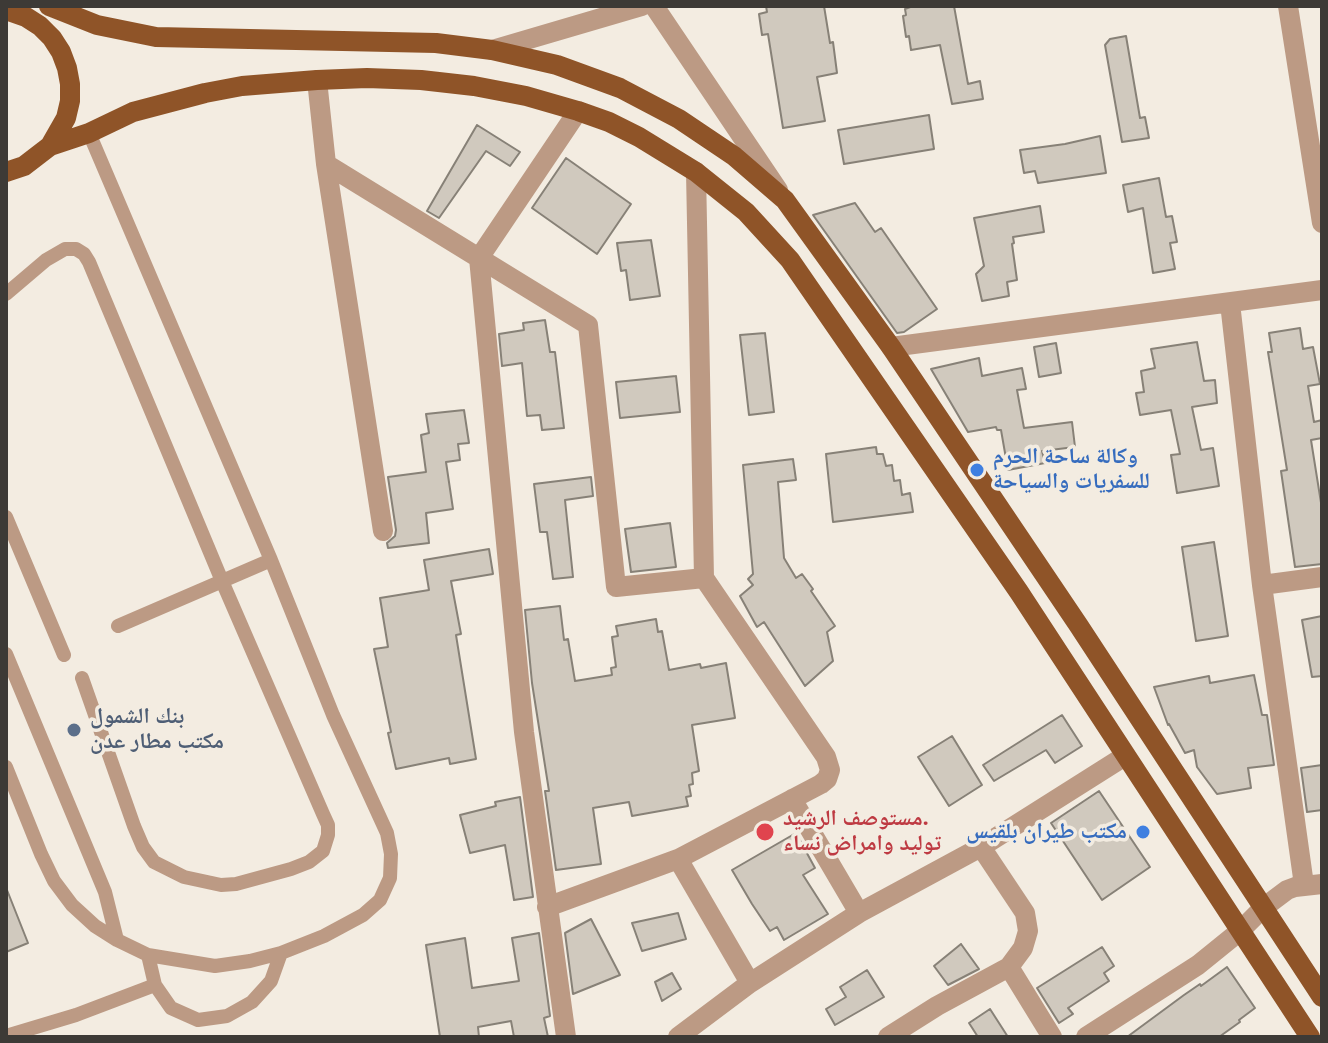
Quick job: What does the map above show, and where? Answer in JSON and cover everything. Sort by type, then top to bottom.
[{"type":"main road","points":[[49,6],[97,25],[156,37],[436,43],[492,50],[557,65],[620,88],[679,119],[734,156],[785,200],[891,347],[1079,626],[1322,997]]},
{"type":"main road","points":[[6,10],[26,17],[52,38],[61,52],[70,84],[66,118],[50,146],[24,166],[6,172]]},
{"type":"main road","points":[[50,146],[89,133],[133,112],[242,86],[367,78],[421,80],[526,96],[578,111],[639,137],[696,172],[746,212],[790,260],[1011,579],[1310,1037]]},
{"type":"street","points":[[492,50],[642,6]]},
{"type":"street","points":[[654,6],[785,200]]},
{"type":"street","points":[[1288,6],[1319,186],[1322,223]]},
{"type":"street","points":[[317,80],[326,164],[383,531]]},
{"type":"street","points":[[566,1037],[522,717],[479,258],[578,111]]},
{"type":"street","points":[[326,164],[588,325],[616,587],[704,578]]},
{"type":"street","points":[[547,907],[678,859],[827,779],[830,770],[826,757],[704,578],[696,172]]},
{"type":"street","points":[[891,347],[1322,290]]},
{"type":"street","points":[[1096,1034],[1198,965],[1287,890],[1313,884],[1262,585],[1230,303]]},
{"type":"street","points":[[1262,585],[1322,577]]},
{"type":"street","points":[[678,1037],[750,983],[859,913],[981,847],[1125,756]]},
{"type":"street","points":[[792,799],[859,913]]},
{"type":"street","points":[[888,1037],[1009,967],[1023,948],[1028,931],[1025,913],[981,847]]},
{"type":"street","points":[[678,859],[750,983]]},
{"type":"street","points":[[1009,967],[1052,1037]]},
{"type":"lane","points":[[6,767],[41,854],[54,881],[72,905],[95,926],[148,955],[215,966],[281,953],[345,926],[363,915],[380,900],[390,878],[391,854],[387,833],[333,715],[271,560],[89,133]]},
{"type":"lane","points":[[6,294],[53,254],[65,249],[76,249],[89,262],[328,825],[327,843],[317,857],[291,869],[221,885],[184,877],[154,862],[134,826],[82,678]]},
{"type":"lane","points":[[6,517],[64,655]]},
{"type":"lane","points":[[118,626],[271,560]]},
{"type":"lane","points":[[6,654],[10,672],[105,892],[117,940]]},
{"type":"lane","points":[[148,955],[155,985],[171,1008],[198,1020],[227,1016],[252,1002],[271,981],[281,953]]},
{"type":"lane","points":[[6,1036],[76,1015],[155,985]]},
{"type":"building","points":[[766,6],[824,6],[837,73],[817,77],[825,121],[783,128],[768,34],[762,35],[759,14],[767,12]]},
{"type":"building","points":[[913,6],[954,6],[968,84],[980,81],[983,99],[952,104],[940,45],[911,50],[903,16],[906,15],[905,9]]},
{"type":"building","points":[[1126,36],[1140,118],[1145,117],[1149,138],[1122,142],[1105,45],[1110,39]]},
{"type":"building","points":[[929,115],[934,149],[844,164],[838,130]]},
{"type":"building","points":[[477,125],[520,152],[510,166],[486,151],[439,218],[427,211]]},
{"type":"building","points":[[1100,136],[1106,173],[1038,183],[1035,171],[1024,173],[1020,150]]},
{"type":"building","points":[[566,158],[631,204],[597,254],[532,208]]},
{"type":"building","points":[[1159,178],[1166,217],[1172,216],[1177,242],[1170,243],[1175,269],[1153,273],[1143,208],[1128,212],[1123,185]]},
{"type":"building","points":[[855,203],[875,232],[881,228],[937,309],[904,332],[897,333],[813,215]]},
{"type":"building","points":[[1040,206],[1044,232],[1013,237],[1017,280],[1007,282],[1009,296],[982,301],[976,274],[984,266],[974,218]]},
{"type":"building","points":[[651,240],[660,296],[630,300],[626,270],[621,271],[617,243]]},
{"type":"building","points":[[545,320],[550,352],[555,352],[564,428],[542,430],[540,415],[527,416],[522,363],[502,366],[499,334],[524,330],[523,323]]},
{"type":"building","points":[[1300,328],[1303,349],[1313,347],[1320,384],[1308,386],[1314,422],[1322,420],[1322,438],[1311,440],[1322,509],[1322,564],[1295,567],[1281,471],[1287,470],[1268,352],[1272,352],[1269,333]]},
{"type":"building","points":[[765,333],[774,412],[749,415],[740,335]]},
{"type":"building","points":[[1197,342],[1204,381],[1215,380],[1217,403],[1192,407],[1201,450],[1213,448],[1219,486],[1177,493],[1171,455],[1180,454],[1171,410],[1140,415],[1136,393],[1144,392],[1141,371],[1155,368],[1151,349]]},
{"type":"building","points":[[1056,343],[1061,373],[1039,377],[1034,347]]},
{"type":"building","points":[[979,358],[982,376],[1022,368],[1026,389],[1017,390],[1024,428],[1072,422],[1075,447],[1042,451],[1045,463],[1008,470],[1001,430],[996,427],[968,432],[931,369]]},
{"type":"building","points":[[676,376],[680,412],[620,418],[616,382]]},
{"type":"building","points":[[464,410],[469,443],[458,444],[460,460],[446,462],[453,509],[426,513],[429,543],[388,548],[387,543],[395,536],[396,530],[388,477],[426,472],[421,435],[429,433],[426,414]]},
{"type":"building","points":[[876,447],[877,454],[883,454],[886,466],[892,465],[894,481],[900,480],[902,495],[910,493],[913,512],[833,522],[826,454]]},
{"type":"building","points":[[793,459],[796,480],[778,482],[784,558],[796,578],[802,574],[835,626],[827,632],[833,661],[805,686],[764,622],[757,627],[740,596],[753,585],[748,579],[753,574],[743,465]]},
{"type":"building","points":[[591,477],[593,496],[565,500],[573,577],[553,579],[547,532],[540,532],[534,484]]},
{"type":"building","points":[[670,523],[676,567],[631,572],[625,529]]},
{"type":"building","points":[[1214,542],[1228,636],[1196,641],[1182,547]]},
{"type":"building","points":[[489,549],[493,574],[451,581],[461,634],[456,635],[476,759],[450,764],[449,758],[396,769],[374,649],[388,647],[380,598],[429,590],[424,560]]},
{"type":"building","points":[[560,606],[564,640],[568,639],[575,681],[612,675],[611,668],[616,667],[612,637],[618,636],[616,626],[656,619],[658,632],[662,631],[669,670],[726,663],[735,718],[692,725],[699,771],[692,773],[693,784],[689,785],[691,796],[686,797],[688,806],[632,816],[629,802],[593,808],[601,864],[556,870],[545,791],[549,791],[532,683],[525,610]]},
{"type":"building","points":[[1322,616],[1322,676],[1312,677],[1302,620]]},
{"type":"building","points":[[1254,675],[1262,715],[1267,715],[1274,765],[1248,768],[1251,788],[1217,794],[1197,767],[1194,750],[1185,753],[1168,725],[1154,687],[1209,676],[1210,683]]},
{"type":"building","points":[[1062,715],[1082,746],[1055,763],[1046,750],[994,781],[983,765]]},
{"type":"building","points":[[952,736],[982,785],[949,806],[918,757]]},
{"type":"building","points":[[1322,765],[1322,810],[1307,812],[1301,768]]},
{"type":"building","points":[[1099,791],[1150,867],[1102,900],[1051,823]]},
{"type":"building","points":[[520,797],[533,897],[514,900],[505,845],[470,853],[460,815]]},
{"type":"building","points":[[796,833],[815,868],[803,875],[828,914],[784,940],[777,927],[770,931],[732,870]]},
{"type":"building","points":[[6,891],[28,943],[6,952]]},
{"type":"building","points":[[678,913],[686,939],[642,951],[632,923]]},
{"type":"building","points":[[591,919],[620,975],[573,994],[565,933]]},
{"type":"building","points":[[539,933],[550,1016],[544,1018],[548,1037],[514,1037],[511,1021],[478,1027],[479,1037],[440,1037],[426,945],[465,938],[472,988],[519,981],[512,938]]},
{"type":"building","points":[[961,944],[979,969],[948,985],[934,966]]},
{"type":"building","points":[[1102,947],[1114,966],[1104,973],[1109,981],[1068,1008],[1073,1014],[1059,1023],[1037,988]]},
{"type":"building","points":[[1227,967],[1255,1008],[1219,1037],[1127,1037],[1184,995]]},
{"type":"building","points":[[867,970],[884,997],[835,1025],[826,1009],[846,997],[840,987]]},
{"type":"building","points":[[672,973],[681,989],[662,1001],[655,982]]},
{"type":"building","points":[[990,1009],[1008,1037],[978,1037],[969,1023]]},
{"type":"place","name":"وكالة ساحة الحرم للسفريات والسياحة","points":[[977,470]]},
{"type":"place","name":"بنك الشمول مكتب مطار عدن","points":[[74,730]]},
{"type":"place","name":"مستوصف الرشيد. توليد وامراض نساء","points":[[765,832]]},
{"type":"place","name":"مكتب طيران بلقيس","points":[[1143,832]]}]
